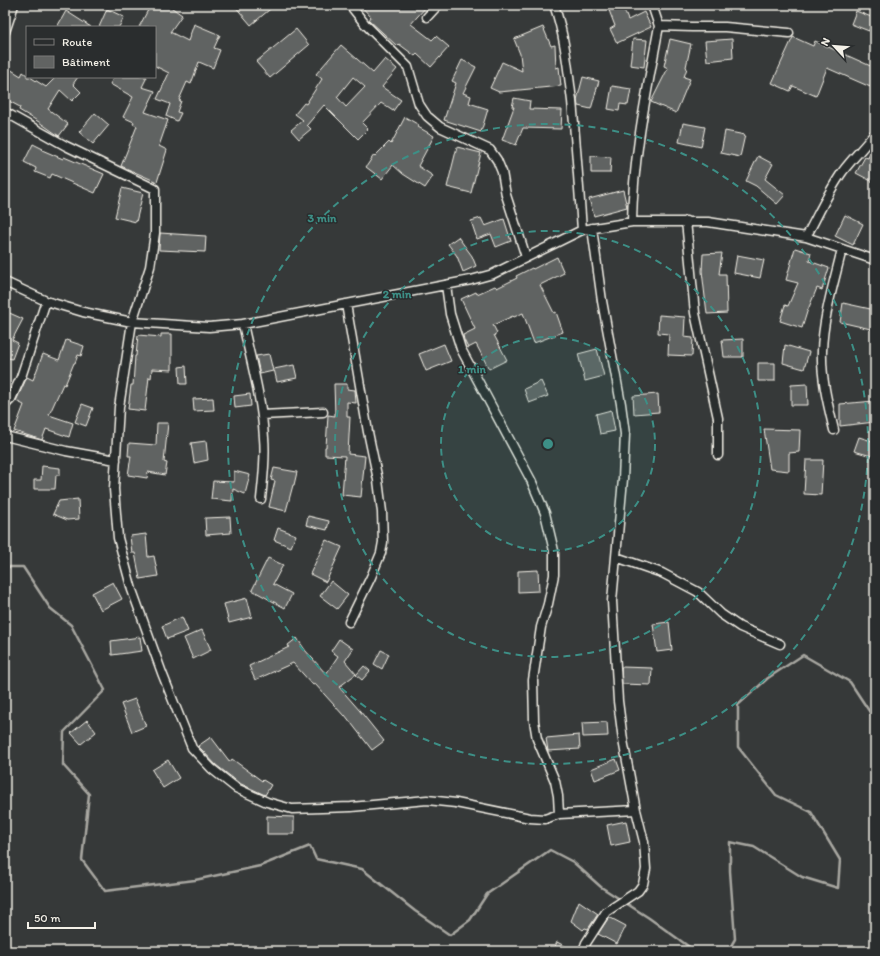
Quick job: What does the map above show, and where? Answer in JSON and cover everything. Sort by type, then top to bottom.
[{"type":"street","points":[[5,32],[14,5]]},
{"type":"street","points":[[350,5],[365,24],[408,66],[419,104],[427,116],[440,127],[490,150],[498,160],[502,172],[506,196],[526,257]]},
{"type":"street","points":[[428,17],[438,5]]},
{"type":"street","points":[[554,5],[560,24],[571,91],[577,149],[582,230]]},
{"type":"street","points":[[632,222],[632,189],[637,146],[659,26],[652,5]]},
{"type":"street","points":[[659,26],[725,27],[789,33]]},
{"type":"street","points":[[5,112],[66,146],[156,189],[155,233],[150,267],[132,322],[120,407],[114,488],[118,538],[132,590],[162,673],[192,748],[212,769],[236,788],[267,802],[292,809],[351,807],[427,800],[456,803],[530,818],[545,818],[558,814],[636,810]]},
{"type":"street","points":[[806,237],[842,172],[875,133]]},
{"type":"street","points":[[686,221],[695,313],[718,418],[718,455]]},
{"type":"street","points":[[5,282],[46,301],[83,312],[132,322],[209,327],[243,324],[446,285],[493,274],[582,230],[632,222],[708,222],[806,237],[875,260]]},
{"type":"street","points":[[583,951],[586,943],[606,912],[638,891],[643,884],[646,869],[644,842],[622,740],[612,601],[623,479],[625,434],[602,301],[592,228]]},
{"type":"street","points":[[834,430],[825,387],[822,352],[826,313],[842,249]]},
{"type":"street","points":[[446,285],[450,314],[461,349],[531,480],[545,513],[554,551],[554,575],[548,604],[541,627],[533,680],[534,722],[537,739],[555,781],[558,796],[558,814]]},
{"type":"street","points":[[5,405],[11,399],[21,377],[46,301]]},
{"type":"street","points":[[346,304],[368,432],[378,480],[382,512],[383,542],[381,553],[371,577],[349,622]]},
{"type":"street","points":[[243,324],[262,415],[265,458],[261,499]]},
{"type":"street","points":[[262,415],[323,412]]},
{"type":"street","points":[[5,436],[66,451],[116,460]]},
{"type":"street","points":[[616,557],[662,573],[698,592],[721,614],[740,626],[780,644]]},
{"type":"building","points":[[142,5],[168,5],[182,15],[170,32],[188,41],[194,24],[220,35],[214,48],[220,50],[213,68],[199,62],[191,84],[187,82],[179,100],[181,101],[177,112],[181,113],[177,121],[166,116],[170,104],[157,99],[169,73],[156,66],[156,26],[140,26],[148,10]]},
{"type":"building","points":[[234,5],[275,5],[251,25]]},
{"type":"building","points":[[360,5],[428,5],[411,24],[432,40],[436,36],[449,47],[431,67],[417,54],[415,56],[399,44],[397,46],[369,20],[371,17]]},
{"type":"building","points":[[607,5],[622,5],[628,20],[644,12],[651,27],[617,43],[610,29],[615,26]]},
{"type":"building","points":[[107,9],[124,17],[120,26],[99,26]]},
{"type":"building","points":[[66,11],[89,26],[58,26]]},
{"type":"building","points":[[856,11],[874,18],[869,31],[851,24]]},
{"type":"building","points":[[543,27],[551,46],[555,45],[556,68],[559,67],[561,86],[499,92],[490,88],[502,62],[522,71],[520,54],[514,39]]},
{"type":"building","points":[[296,29],[309,45],[270,78],[256,62]]},
{"type":"building","points":[[793,37],[813,46],[815,41],[875,68],[875,89],[827,68],[816,96],[793,86],[790,91],[772,83]]},
{"type":"building","points":[[633,39],[647,40],[644,67],[630,65]]},
{"type":"building","points":[[670,39],[691,44],[684,77],[690,79],[676,113],[651,102],[668,68],[664,66]]},
{"type":"building","points":[[732,39],[733,58],[707,61],[705,41]]},
{"type":"building","points":[[341,45],[373,73],[385,59],[397,69],[382,87],[401,100],[393,111],[381,103],[362,123],[368,129],[358,139],[324,105],[307,125],[311,129],[299,139],[291,130],[303,120],[295,114],[304,103],[306,104],[322,79],[316,74]],"holes":[[[353,77],[365,87],[346,107],[337,97]]]},
{"type":"building","points":[[462,60],[476,67],[463,93],[471,96],[469,103],[488,109],[481,132],[444,120],[456,83],[452,81]]},
{"type":"building","points":[[5,66],[21,76],[23,72],[26,74],[26,78],[32,78],[46,87],[55,78],[77,78],[73,84],[81,92],[72,101],[60,90],[48,109],[68,124],[59,136],[19,110],[20,107],[5,99]]},
{"type":"building","points":[[583,77],[599,81],[591,109],[578,106],[577,100]]},
{"type":"building","points":[[113,78],[146,78],[142,87],[155,91],[145,112],[168,120],[159,146],[167,150],[157,182],[121,166],[137,126],[133,124],[134,122],[123,117],[133,97],[110,84]]},
{"type":"building","points":[[612,86],[631,89],[628,105],[620,104],[619,111],[608,109]]},
{"type":"building","points":[[514,98],[530,101],[529,109],[562,110],[561,129],[523,128],[516,145],[502,140],[514,107],[512,107]]},
{"type":"building","points":[[95,113],[109,125],[93,144],[79,132]]},
{"type":"building","points":[[405,117],[419,125],[418,127],[434,136],[418,166],[433,176],[425,188],[403,174],[393,165],[382,179],[366,167],[374,155],[375,156],[389,142],[391,144]]},
{"type":"building","points":[[683,123],[705,127],[701,147],[679,142]]},
{"type":"building","points":[[725,131],[745,135],[740,157],[721,153]]},
{"type":"building","points":[[875,143],[875,183],[856,173],[865,157],[868,158]]},
{"type":"building","points":[[33,144],[43,149],[42,150],[63,159],[64,157],[104,174],[95,193],[52,174],[50,178],[35,172],[36,168],[24,162]]},
{"type":"building","points":[[457,147],[481,153],[471,193],[447,187]]},
{"type":"building","points":[[591,156],[611,157],[610,173],[591,173]]},
{"type":"building","points":[[758,156],[773,164],[765,179],[785,195],[777,204],[756,186],[746,181]]},
{"type":"building","points":[[122,188],[143,193],[136,222],[115,217]]},
{"type":"building","points":[[623,190],[627,207],[594,216],[589,199]]},
{"type":"building","points":[[845,215],[863,224],[853,245],[835,236]]},
{"type":"building","points":[[481,218],[485,226],[504,219],[511,241],[496,247],[491,234],[477,239],[471,221]]},
{"type":"building","points":[[160,233],[206,236],[205,252],[159,250]]},
{"type":"building","points":[[458,237],[472,256],[476,266],[463,272],[457,256],[448,244]]},
{"type":"building","points":[[795,248],[811,253],[809,261],[829,268],[822,290],[817,288],[802,328],[780,321],[785,305],[788,306],[798,283],[786,280]]},
{"type":"building","points":[[722,253],[719,274],[726,274],[727,313],[707,314],[702,271],[703,254]]},
{"type":"building","points":[[737,255],[764,260],[760,278],[734,273]]},
{"type":"building","points":[[557,257],[564,273],[540,285],[554,313],[556,312],[563,332],[534,343],[523,313],[493,325],[497,333],[494,335],[507,360],[489,369],[476,344],[468,348],[464,340],[463,335],[475,329],[461,299],[495,286],[497,288],[517,278],[516,276]]},
{"type":"building","points":[[843,303],[875,310],[875,330],[840,322]]},
{"type":"building","points":[[5,311],[23,319],[12,340],[18,343],[12,359],[5,357]]},
{"type":"building","points":[[659,315],[685,317],[684,337],[693,338],[692,356],[668,355],[669,334],[658,333]]},
{"type":"building","points":[[161,334],[172,334],[172,370],[152,369],[151,378],[149,377],[145,411],[128,409],[131,385],[133,385],[138,335],[161,337]]},
{"type":"building","points":[[743,339],[743,357],[724,357],[722,340]]},
{"type":"building","points":[[66,340],[84,346],[81,356],[78,355],[65,385],[63,384],[49,415],[73,423],[69,437],[46,429],[42,440],[14,431],[24,405],[16,401],[27,377],[33,380],[43,354],[59,360]]},
{"type":"building","points":[[444,344],[451,361],[426,371],[419,354]]},
{"type":"building","points":[[785,345],[809,352],[804,369],[783,363]]},
{"type":"building","points":[[597,349],[604,376],[585,381],[578,354]]},
{"type":"building","points":[[269,354],[273,371],[260,374],[256,356]]},
{"type":"building","points":[[758,363],[775,363],[775,381],[758,381]]},
{"type":"building","points":[[294,365],[297,378],[277,382],[274,369]]},
{"type":"building","points":[[186,366],[187,384],[180,384],[179,367]]},
{"type":"building","points":[[541,381],[548,396],[529,403],[524,389]]},
{"type":"building","points":[[334,384],[347,384],[347,389],[355,390],[356,403],[347,402],[347,417],[350,417],[348,454],[365,456],[361,497],[342,495],[345,456],[325,455],[328,415],[335,416]]},
{"type":"building","points":[[807,384],[808,405],[791,405],[791,385]]},
{"type":"building","points":[[250,394],[251,406],[235,408],[234,396]]},
{"type":"building","points":[[658,394],[659,412],[634,414],[633,396]]},
{"type":"building","points":[[213,398],[214,410],[194,411],[193,399]]},
{"type":"building","points":[[875,401],[875,422],[840,426],[840,404]]},
{"type":"building","points":[[82,404],[93,408],[86,426],[75,422]]},
{"type":"building","points":[[611,410],[615,431],[600,434],[596,414]]},
{"type":"building","points":[[157,423],[168,423],[164,462],[167,463],[165,475],[148,472],[147,478],[128,475],[131,456],[128,456],[129,443],[156,445]]},
{"type":"building","points":[[764,429],[800,430],[799,452],[789,453],[789,471],[770,469]]},
{"type":"building","points":[[859,437],[875,442],[875,457],[854,451]]},
{"type":"building","points":[[206,441],[208,460],[194,463],[191,443]]},
{"type":"building","points":[[806,460],[823,460],[821,495],[804,494]]},
{"type":"building","points":[[42,466],[60,468],[60,475],[56,475],[55,489],[34,489],[34,480],[41,480]]},
{"type":"building","points":[[274,468],[297,472],[286,511],[269,507],[275,481],[271,480]]},
{"type":"building","points":[[234,471],[250,475],[245,494],[233,489],[232,501],[211,499],[213,481],[234,482]]},
{"type":"building","points":[[78,499],[79,519],[67,520],[53,514],[59,501]]},
{"type":"building","points":[[308,516],[329,521],[327,530],[306,525]]},
{"type":"building","points":[[230,517],[231,533],[206,535],[205,518]]},
{"type":"building","points":[[278,528],[296,535],[291,547],[274,540]]},
{"type":"building","points":[[146,534],[148,557],[154,556],[158,576],[140,579],[135,553],[132,553],[130,536]]},
{"type":"building","points":[[326,540],[342,547],[326,582],[310,574]]},
{"type":"building","points":[[268,558],[283,565],[273,584],[292,594],[285,608],[252,590]]},
{"type":"building","points":[[538,570],[539,591],[518,592],[518,571]]},
{"type":"building","points":[[331,581],[348,595],[337,609],[320,596]]},
{"type":"building","points":[[113,582],[122,599],[101,610],[92,593]]},
{"type":"building","points":[[247,598],[252,617],[229,623],[224,604]]},
{"type":"building","points":[[182,617],[188,631],[167,639],[162,626]]},
{"type":"building","points":[[669,622],[672,650],[657,652],[653,624]]},
{"type":"building","points":[[202,630],[211,650],[193,659],[184,638]]},
{"type":"building","points":[[140,637],[142,651],[112,655],[111,641]]},
{"type":"building","points":[[297,638],[305,650],[326,674],[338,656],[331,651],[339,639],[353,649],[345,661],[356,674],[339,687],[384,741],[372,750],[345,715],[344,716],[315,684],[313,685],[293,663],[255,680],[249,666],[289,647],[288,645]]},
{"type":"building","points":[[381,650],[389,654],[382,669],[374,664]]},
{"type":"building","points":[[364,666],[370,671],[362,680],[356,675]]},
{"type":"building","points":[[621,667],[652,668],[651,685],[622,684]]},
{"type":"building","points":[[135,699],[146,726],[132,732],[121,704]]},
{"type":"building","points":[[87,720],[96,732],[81,744],[71,733]]},
{"type":"building","points":[[607,722],[608,736],[583,737],[582,723]]},
{"type":"building","points":[[579,735],[580,749],[548,751],[546,738]]},
{"type":"building","points":[[211,737],[230,762],[232,759],[262,781],[263,780],[271,785],[265,795],[239,783],[216,765],[198,746]]},
{"type":"building","points":[[616,759],[620,770],[595,780],[591,769]]},
{"type":"building","points":[[168,760],[179,778],[163,788],[152,770]]},
{"type":"building","points":[[267,816],[294,817],[294,834],[267,834]]},
{"type":"building","points":[[626,821],[630,842],[611,846],[607,825]]},
{"type":"building","points":[[579,901],[598,914],[588,929],[585,928],[583,930],[571,921]]},
{"type":"building","points":[[609,917],[626,926],[617,944],[598,934]]},
{"type":"building","points":[[557,942],[574,951],[553,951]]},
{"type":"waterway","points":[[5,567],[23,567],[50,608],[71,625],[105,690],[64,732],[63,765],[89,794],[82,860],[105,891],[195,880],[260,866],[310,846],[316,859],[362,869],[415,911],[450,935],[470,920],[487,894],[550,850],[573,862],[601,887],[649,918],[695,951]]},
{"type":"waterway","points":[[728,951],[735,939],[730,871],[730,842],[754,847],[802,877],[838,888],[840,860],[811,812],[776,795],[738,747],[738,705],[768,678],[803,655],[850,682],[875,720]]}]
